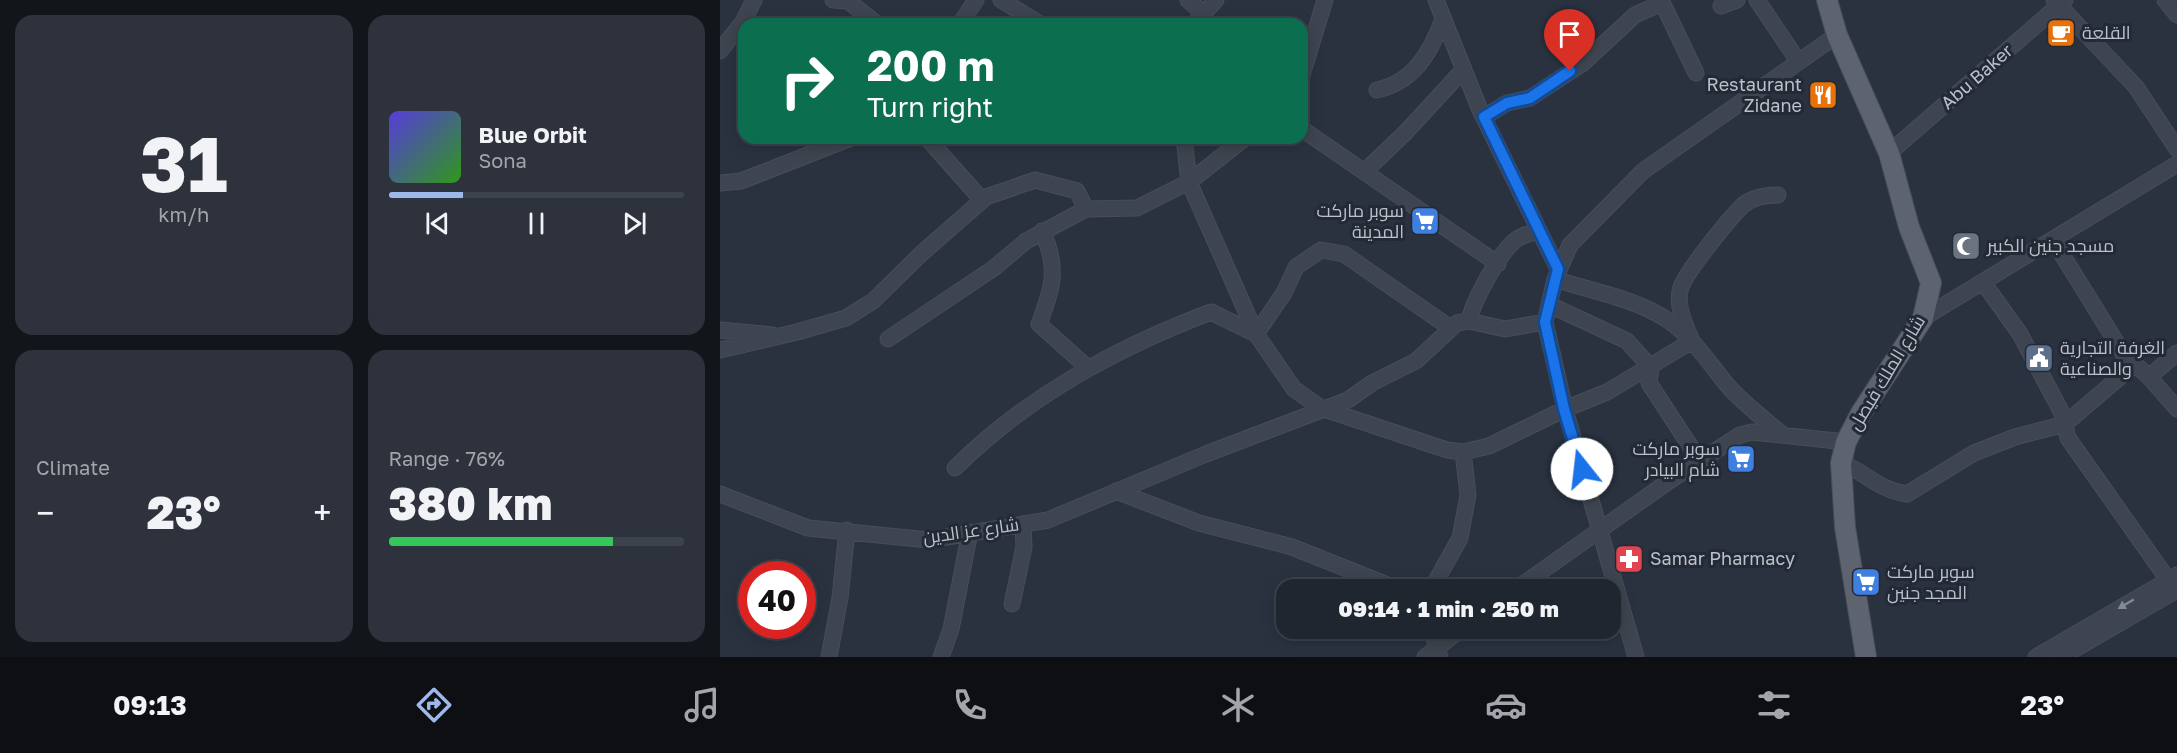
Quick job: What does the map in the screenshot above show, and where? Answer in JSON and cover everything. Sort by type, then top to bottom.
[{"type":"main road","name":"شارع الملك فيصل","points":[[1827,0],[1837,35],[1889,153],[1909,227],[1931,283],[1923,318],[1861,413],[1846,442],[1841,463],[1845,527],[1866,656]]},
{"type":"street","points":[[745,18],[754,0]]},
{"type":"street","points":[[844,0],[869,18]]},
{"type":"street","points":[[964,18],[976,0]]},
{"type":"street","points":[[1001,0],[1030,18]]},
{"type":"street","points":[[1188,0],[1198,18]]},
{"type":"street","points":[[1200,18],[1216,0]]},
{"type":"street","points":[[1308,55],[1325,0]]},
{"type":"street","points":[[1436,0],[1484,117],[1539,231],[1557,274],[1631,301],[1666,320],[1692,341],[1736,394],[1783,435]]},
{"type":"street","points":[[1721,6],[1737,0]]},
{"type":"street","points":[[1757,0],[1798,62]]},
{"type":"street","points":[[2165,0],[2177,15]]},
{"type":"street","points":[[1484,117],[1507,103],[1530,98],[1582,64],[1635,15],[1661,2],[1696,73]]},
{"type":"street","points":[[2056,2],[2136,87],[2177,149]]},
{"type":"street","name":"Abu Baker","points":[[1889,153],[2056,2]]},
{"type":"street","points":[[1377,90],[1398,83],[1410,75],[1429,51],[1443,19]]},
{"type":"street","points":[[720,51],[738,28]]},
{"type":"street","points":[[1636,657],[1564,409],[1545,322],[1557,274],[1569,245],[1643,171],[1837,35]]},
{"type":"street","points":[[1364,172],[1405,133],[1464,69]]},
{"type":"street","points":[[1308,133],[1498,264]]},
{"type":"street","points":[[720,183],[741,181],[836,144]]},
{"type":"street","points":[[932,144],[982,200]]},
{"type":"street","points":[[1185,144],[1189,182],[1256,334],[1293,389],[1321,408],[1447,450],[1463,452],[1489,446],[1564,409],[1607,392],[1651,368],[1692,341]]},
{"type":"street","points":[[888,339],[994,268],[1017,247],[1042,231],[1086,209],[1135,209],[1189,182],[1237,144]]},
{"type":"street","points":[[1923,318],[2177,164]]},
{"type":"street","points":[[720,350],[846,318],[873,301],[982,200],[1037,180],[1077,191],[1086,209]]},
{"type":"street","points":[[1692,341],[1681,314],[1680,288],[1699,259],[1744,204],[1760,197],[1778,195]]},
{"type":"street","points":[[1042,231],[1053,257],[1050,288],[1039,324],[1088,368]]},
{"type":"street","points":[[1469,321],[1474,305],[1498,264],[1516,240],[1539,231]]},
{"type":"street","points":[[2053,240],[2123,353],[2150,377],[2177,409]]},
{"type":"street","points":[[1256,334],[1284,293],[1296,267],[1321,250],[1344,254],[1449,327],[1469,321],[1502,329],[1545,322]]},
{"type":"street","points":[[1983,282],[2020,334],[2062,413],[2068,438],[2174,584]]},
{"type":"street","points":[[1550,305],[1627,341],[1651,368],[1649,383],[1700,461]]},
{"type":"street","points":[[955,468],[1016,415],[1088,368],[1134,344],[1211,312],[1256,334]]},
{"type":"street","name":"شارع عز الدين","points":[[720,494],[808,528],[847,530],[929,540],[1048,520],[1321,408],[1348,400],[1372,383],[1416,361],[1449,327]]},
{"type":"street","points":[[720,330],[778,337]]},
{"type":"street","points":[[2150,377],[2177,353]]},
{"type":"street","points":[[1841,463],[1853,467],[1882,488],[1907,495],[1974,453],[2015,437],[2065,424],[2135,364]]},
{"type":"street","points":[[1530,579],[1599,529],[1746,433],[1846,442]]},
{"type":"street","points":[[1437,579],[1461,538],[1468,495],[1463,452]]},
{"type":"street","points":[[1116,491],[1198,523],[1292,547],[1372,579]]},
{"type":"street","points":[[1012,604],[1024,547],[1023,524]]},
{"type":"street","points":[[829,657],[840,598],[847,530]]},
{"type":"street","points":[[941,657],[951,629],[970,532]]},
{"type":"street","points":[[2036,657],[2174,584]]},
{"type":"street","points":[[2061,657],[2174,584]]},
{"type":"street","points":[[1432,639],[1434,654]]},
{"type":"street","points":[[1434,654],[1451,639]]},
{"type":"place","name":"القلعة","points":[[2061,33]]},
{"type":"place","name":"Restaurant Zidane","points":[[1823,95]]},
{"type":"place","name":"سوبر ماركت المدينة","points":[[1425,221]]},
{"type":"place","name":"مسجد جنين الكبير","points":[[1966,246]]},
{"type":"place","name":"الغرفة التجارية والصناعية","points":[[2039,358]]},
{"type":"place","name":"سوبر ماركت شام البيادر","points":[[1741,459]]},
{"type":"place","name":"Samar Pharmacy","points":[[1629,559]]},
{"type":"place","name":"سوبر ماركت المجد جنين","points":[[1866,582]]},
{"type":"route","points":[[1570,71],[1530,98],[1507,103],[1484,117],[1558,269],[1545,322],[1564,409],[1582,469]]}]
